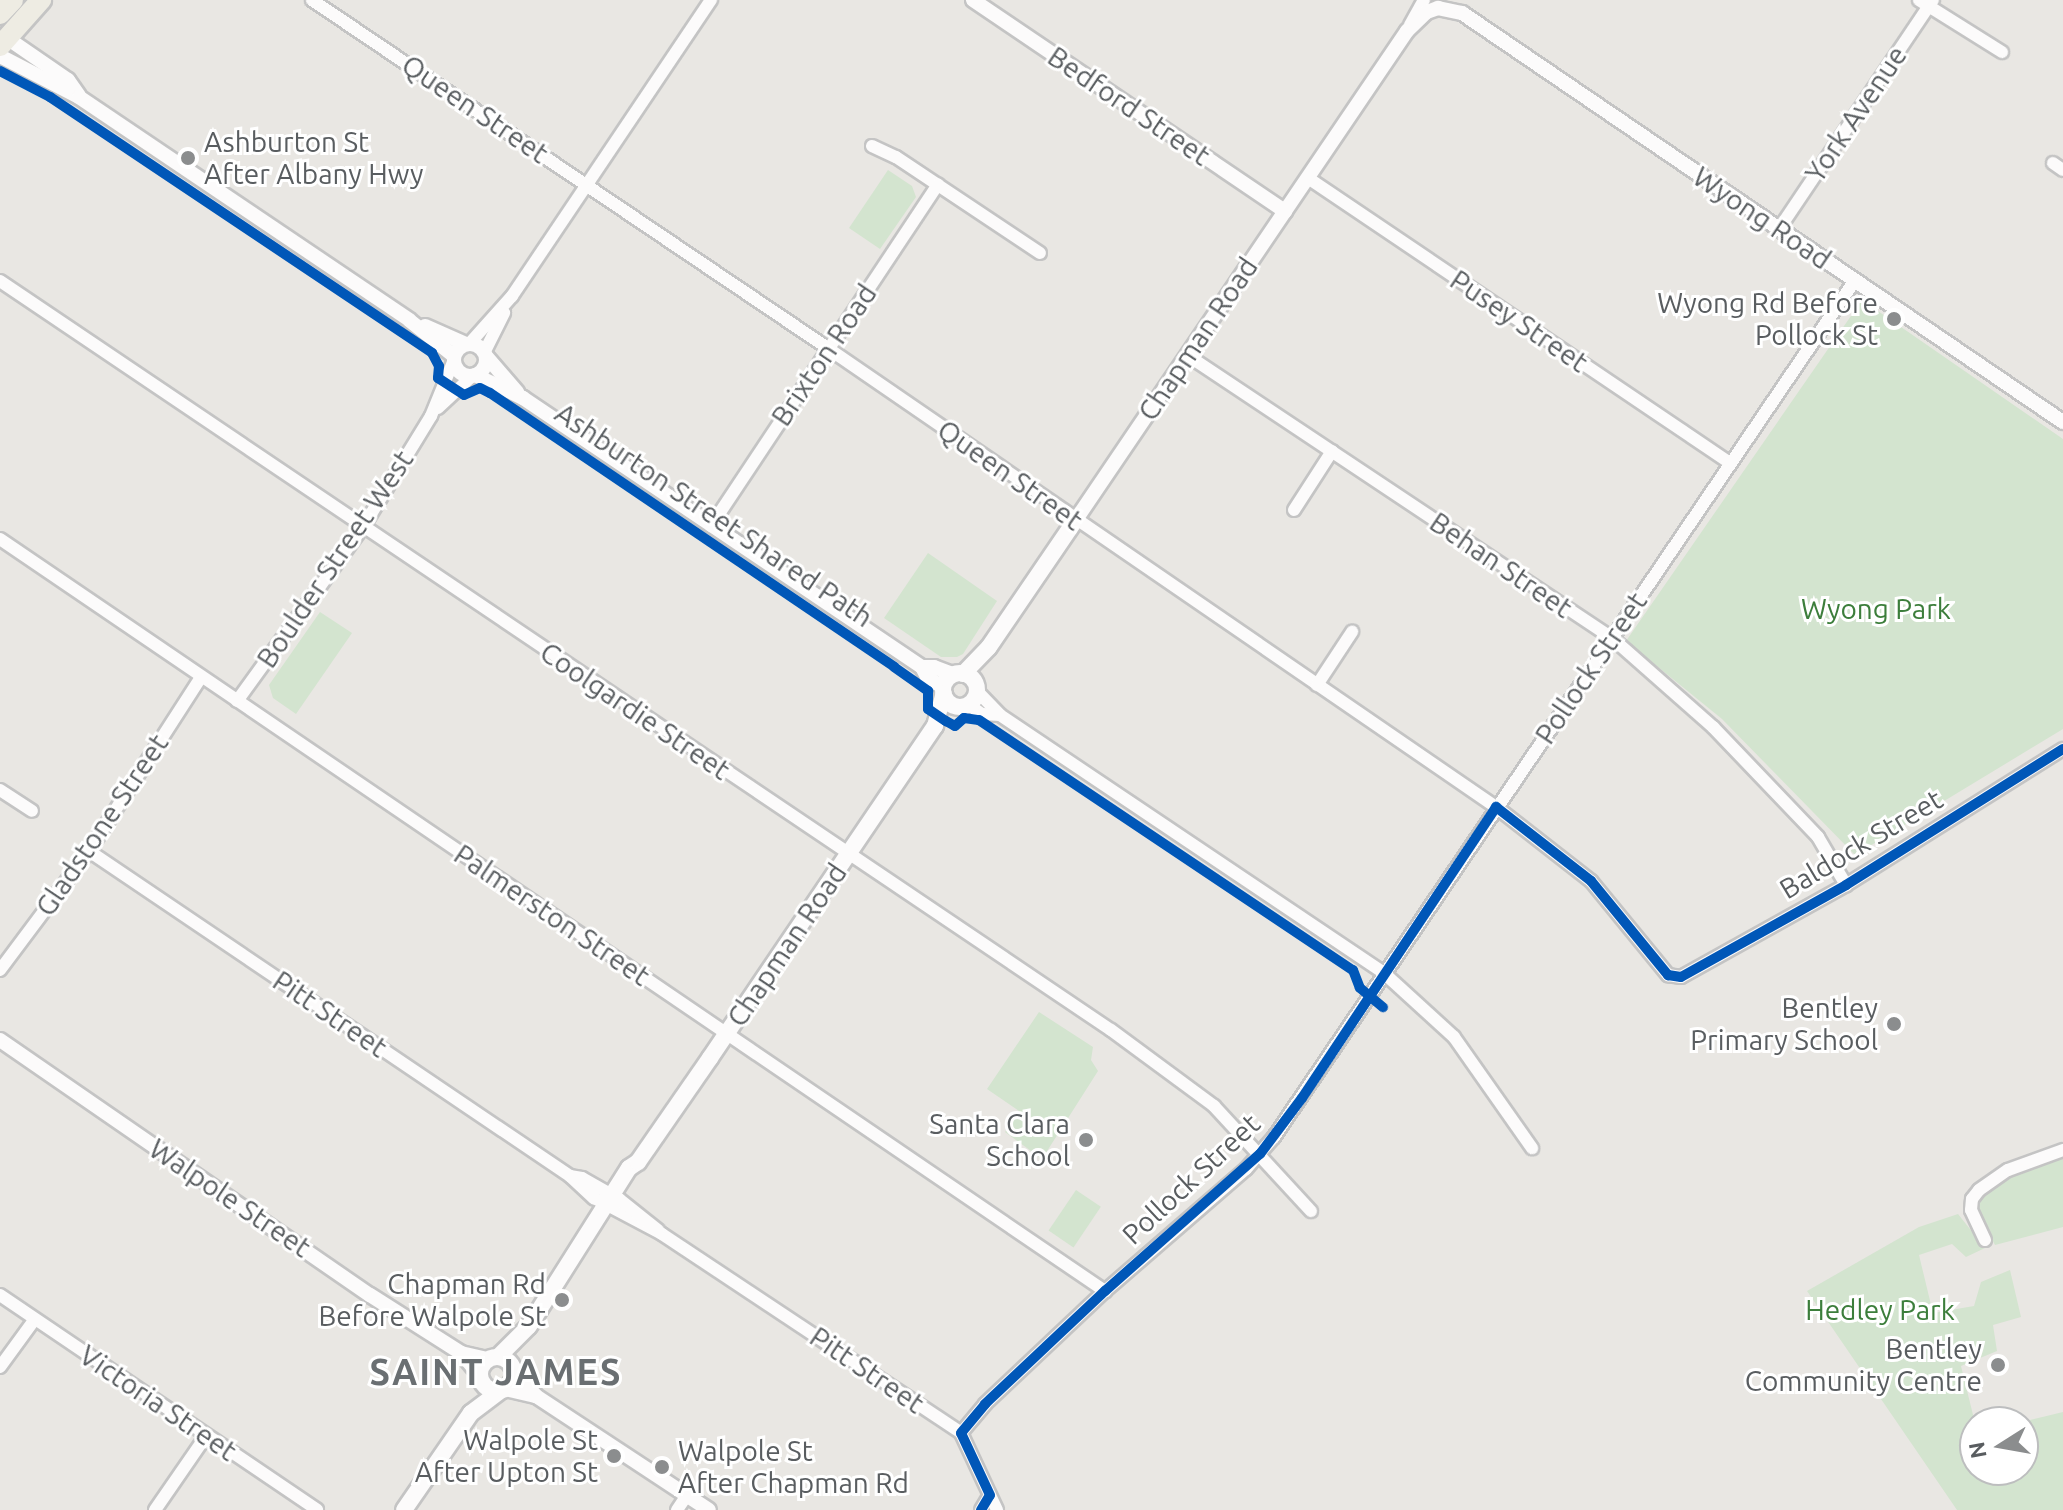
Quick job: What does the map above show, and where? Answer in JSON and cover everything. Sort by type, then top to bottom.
[{"type":"highway","points":[[0,14],[13,0]]},
{"type":"highway","points":[[2,43],[41,0]]},
{"type":"main road","name":"Chapman Road","points":[[935,726],[946,721],[989,647],[1075,521]]},
{"type":"main road","points":[[944,691],[966,689]]},
{"type":"main road","name":"Chapman Road","points":[[503,1363],[588,1237],[599,1229],[612,1202],[638,1170],[638,1162],[935,726],[944,691]]},
{"type":"main road","points":[[404,1510],[471,1413],[481,1379],[503,1363],[513,1381],[471,1413]]},
{"type":"main road","points":[[481,1379],[490,1389],[503,1390]]},
{"type":"street","name":"Queen Street","points":[[312,0],[587,184],[1496,807],[1591,881],[1668,975],[1681,977]]},
{"type":"street","points":[[474,376],[485,366],[485,355],[512,296],[711,0]]},
{"type":"street","name":"Bedford Street","points":[[973,0],[1285,211]]},
{"type":"street","name":"Chapman Road","points":[[1075,521],[1407,31],[1424,0]]},
{"type":"street","points":[[1927,2],[2002,52]]},
{"type":"street","name":"York Avenue","points":[[1779,229],[1927,2]]},
{"type":"street","name":"Chapman Road","points":[[1407,31],[1427,12],[1446,8],[1462,13]]},
{"type":"street","name":"Wyong Road","points":[[1462,13],[2063,422]]},
{"type":"street","points":[[2,43],[68,80],[79,97],[409,320],[454,359],[460,373],[523,398],[922,667],[927,677],[944,691]]},
{"type":"street","points":[[872,146],[896,157],[1040,253]]},
{"type":"street","name":"Pusey Street","points":[[1308,178],[1730,463]]},
{"type":"street","name":"Brixton Road","points":[[711,526],[938,184]]},
{"type":"street","name":"Pollock Street","points":[[961,1433],[985,1404],[1105,1291],[1260,1154],[1302,1098],[1855,280]]},
{"type":"street","name":"Coolgardie Street","points":[[0,281],[1111,1030],[1214,1106],[1311,1211]]},
{"type":"street","points":[[454,359],[512,296]]},
{"type":"street","points":[[409,320],[467,344],[485,355],[523,398]]},
{"type":"street","name":"Behan Street","points":[[1187,355],[1612,638],[1713,727],[1807,826],[1846,885]]},
{"type":"street","name":"Boulder Street West","points":[[237,701],[363,527],[431,416],[454,359]]},
{"type":"street","name":"Boulder Street West","points":[[431,416],[474,376]]},
{"type":"street","points":[[1294,510],[1332,451]]},
{"type":"street","name":"Palmerston Street","points":[[0,539],[1105,1291]]},
{"type":"street","points":[[1317,685],[1352,632]]},
{"type":"street","points":[[922,667],[934,667],[966,689],[982,714],[1000,715],[1385,974],[1454,1037],[1532,1148]]},
{"type":"street","name":"Gladstone Street","points":[[0,970],[89,851],[201,677]]},
{"type":"street","name":"Baldock Street","points":[[1681,977],[1846,885],[2063,749]]},
{"type":"street","points":[[0,790],[32,811]]},
{"type":"street","name":"Pitt Street","points":[[89,851],[570,1176],[577,1186],[612,1202],[662,1234],[961,1433]]},
{"type":"street","name":"Walpole Street","points":[[0,1041],[461,1353],[481,1379]]},
{"type":"street","points":[[1985,1240],[1971,1210],[1972,1199],[1979,1190],[2008,1170],[2063,1150]]},
{"type":"street","name":"Victoria Street","points":[[0,1295],[317,1510]]},
{"type":"street","points":[[0,1367],[35,1319]]},
{"type":"street","name":"Walpole Street","points":[[461,1353],[503,1363]]},
{"type":"street","points":[[503,1363],[536,1396],[709,1510]]},
{"type":"street","points":[[503,1390],[536,1396]]},
{"type":"street","points":[[961,1433],[997,1510]]},
{"type":"street","points":[[155,1510],[206,1436]]},
{"type":"street","points":[[677,1510],[687,1495]]},
{"type":"street","points":[[981,1510],[990,1495]]},
{"type":"green space","points":[[888,170],[912,186],[916,197],[880,249],[849,228]]},
{"type":"green space","name":"Wyong Park","points":[[1862,300],[2063,439],[2063,729],[1855,855],[1722,719],[1626,641]]},
{"type":"green space","points":[[928,553],[997,601],[963,654],[957,657],[941,657],[884,618]]},
{"type":"green space","points":[[320,612],[352,633],[296,714],[273,698],[269,685]]},
{"type":"green space","points":[[1039,1012],[1093,1047],[1091,1060],[1098,1071],[1042,1159],[1005,1132],[1019,1111],[987,1089]]},
{"type":"green space","points":[[2063,1158],[2063,1227],[1995,1245],[1979,1214],[1979,1201],[1996,1185],[2030,1168]]},
{"type":"green space","points":[[1076,1190],[1101,1207],[1073,1247],[1049,1231]]},
{"type":"green space","name":"Hedley Park","points":[[1958,1214],[1985,1248],[1966,1257],[1952,1244],[1919,1255],[1933,1313],[1974,1306],[1981,1282],[2010,1270],[2021,1317],[1993,1325],[1997,1351],[1961,1366],[1971,1406],[1959,1406],[1959,1486],[2039,1486],[2039,1418],[2063,1412],[2063,1510],[1957,1510],[1807,1291],[1919,1227]]},
{"type":"cycle path","name":"Ashburton Street Shared Path","points":[[0,71],[50,97],[432,353],[439,366],[438,378],[464,395],[480,388],[490,393],[894,667],[928,691],[928,709],[946,721],[955,726],[964,718],[979,720],[1353,970],[1360,988],[1383,1007]]},
{"type":"cycle path","points":[[981,1510],[990,1495],[961,1433],[985,1404],[1105,1291],[1260,1154],[1302,1098],[1496,807],[1591,881],[1668,975],[1681,977],[1846,885],[2063,749]]},
{"type":"place","name":"Ashburton St After Albany Hwy","points":[[188,158]]},
{"type":"place","name":"Wyong Rd Before Pollock St","points":[[1894,319]]},
{"type":"place","name":"Bentley Primary School","points":[[1894,1024]]},
{"type":"place","name":"Santa Clara School","points":[[1086,1140]]},
{"type":"place","name":"Chapman Rd Before Walpole St","points":[[562,1300]]},
{"type":"place","name":"Bentley Community Centre","points":[[1998,1365]]},
{"type":"place","name":"Walpole St After Upton St","points":[[614,1456]]},
{"type":"place","name":"Walpole St After Chapman Rd","points":[[662,1467]]},
{"type":"district","name":"SAINT JAMES","points":[[496,1372]]}]
